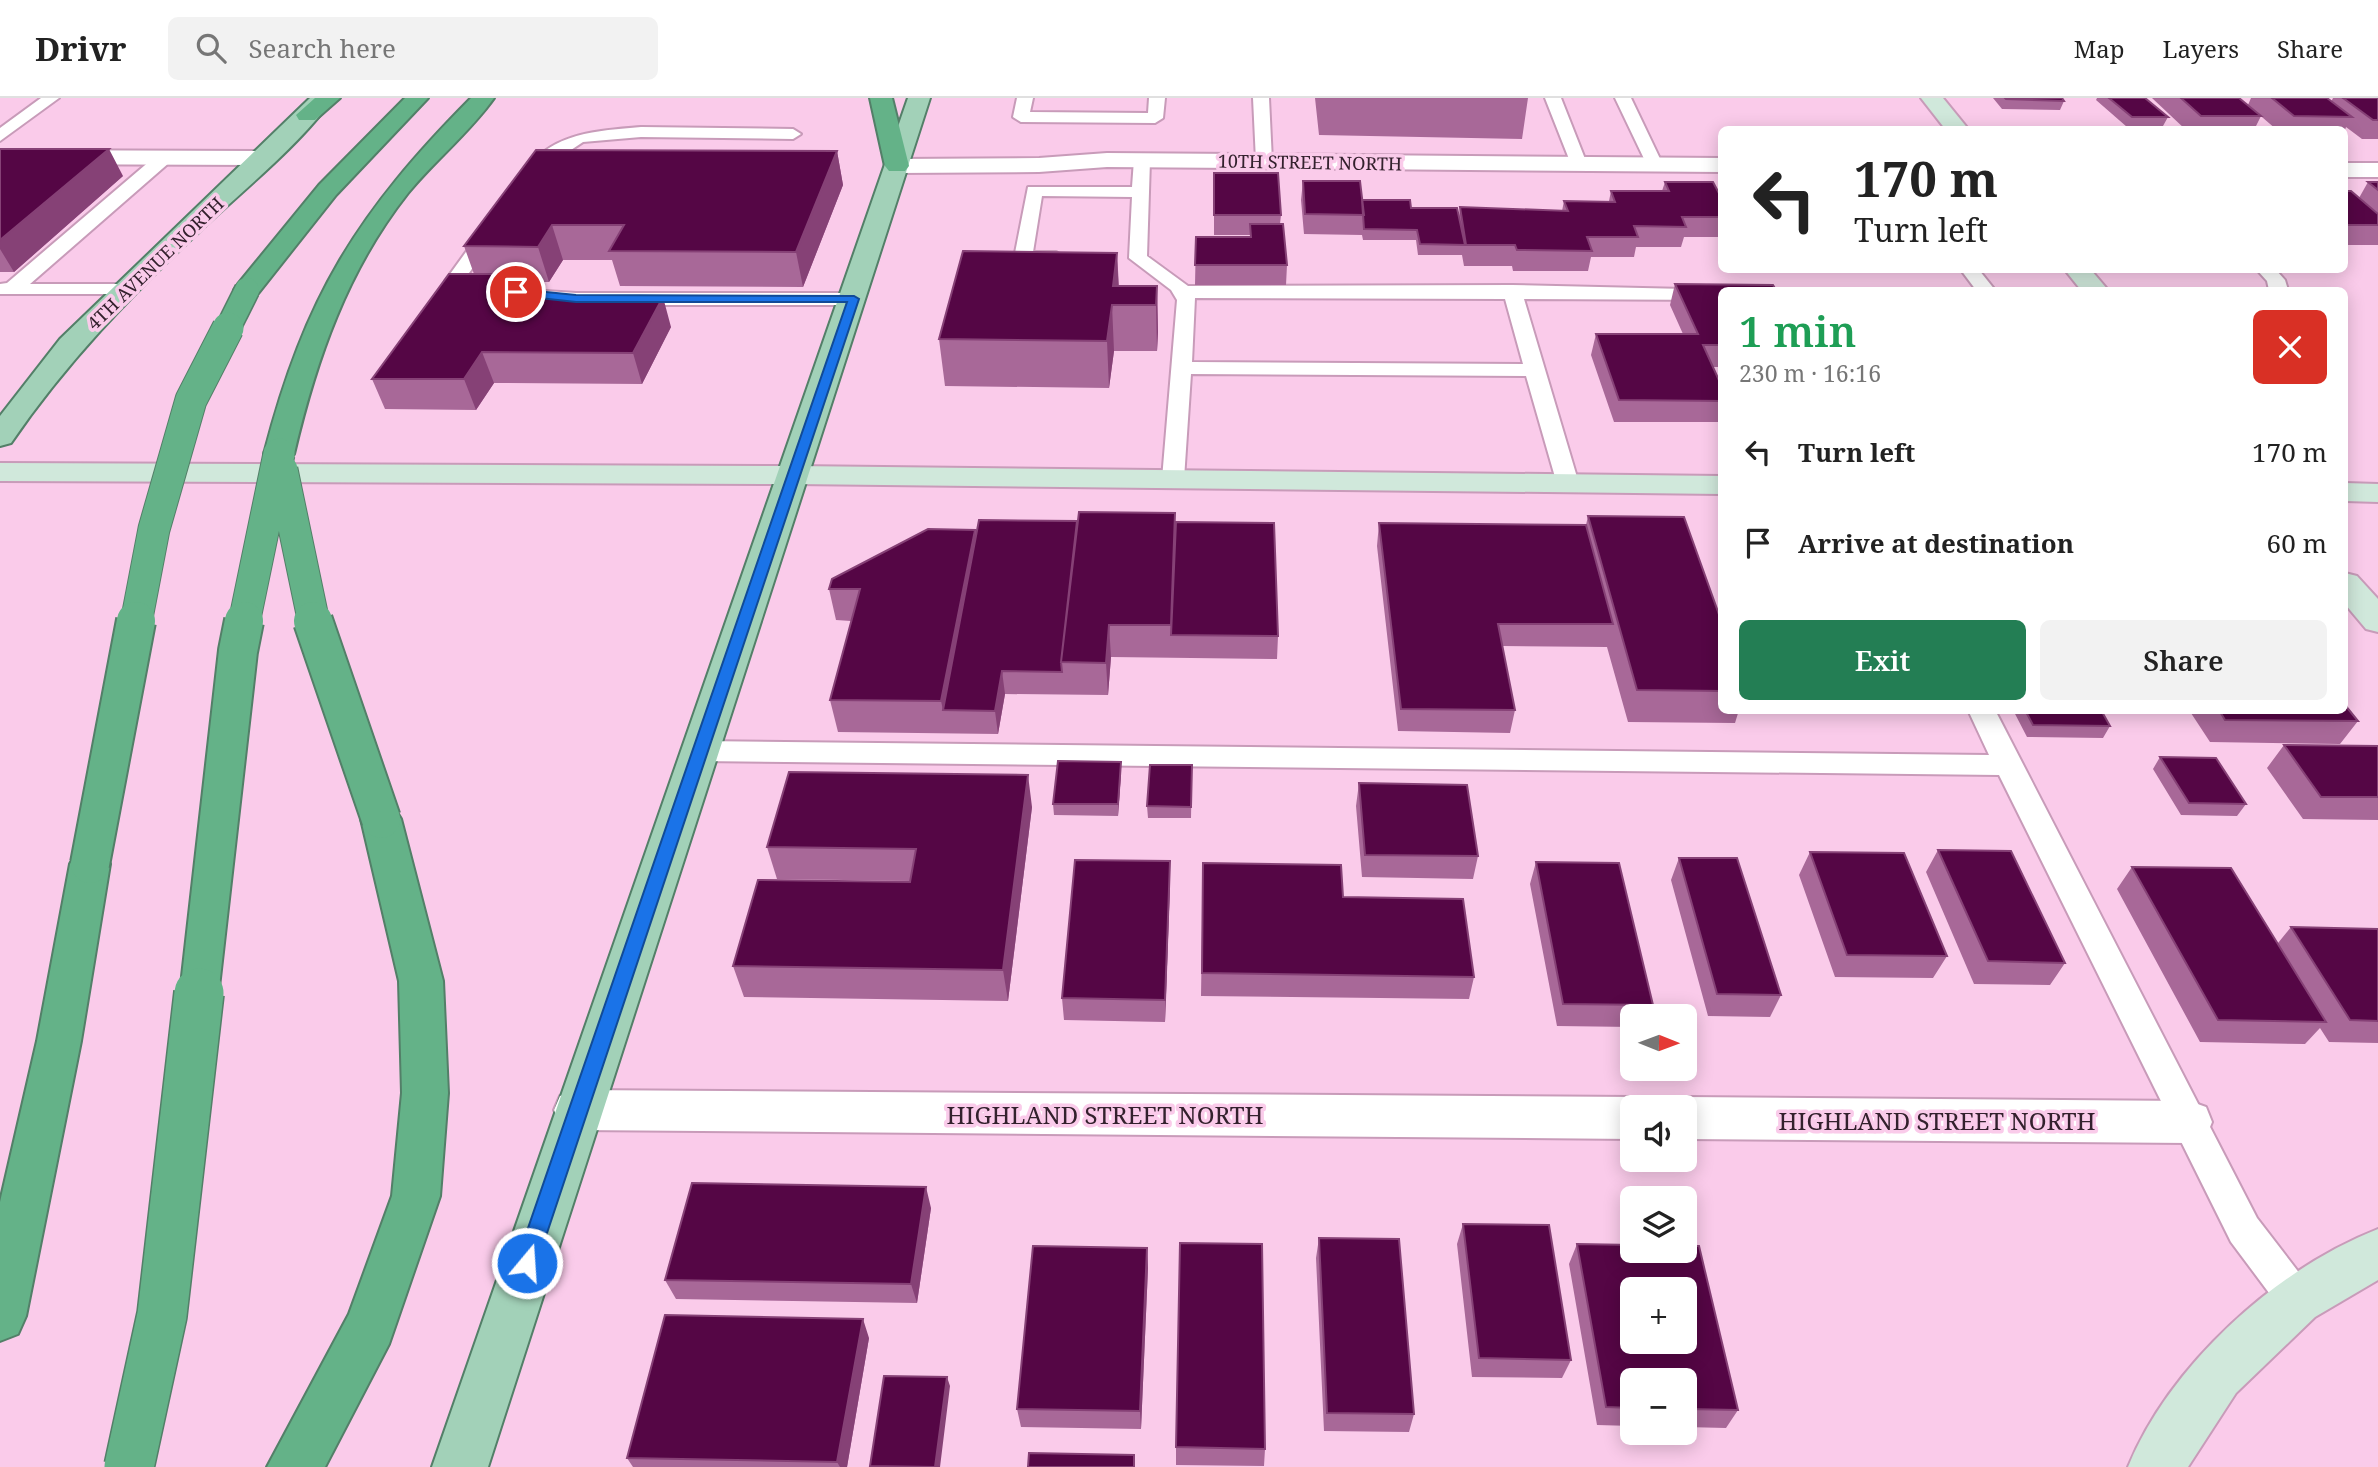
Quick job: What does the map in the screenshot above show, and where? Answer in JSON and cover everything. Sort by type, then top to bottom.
[{"type":"highway","points":[[307,115],[329,98]]},
{"type":"highway","points":[[0,1316],[59,1041],[154,529],[191,400],[247,290],[312,206],[417,98]]},
{"type":"highway","points":[[129,1467],[162,1315],[238,651],[294,393],[338,282],[359,244],[425,159],[483,98]]},
{"type":"highway","points":[[881,98],[897,166]]},
{"type":"highway","points":[[279,454],[311,614],[381,819],[421,981],[425,1093],[416,1196],[371,1325],[295,1467]]},
{"type":"main road","name":"4TH AVENUE NORTH","points":[[0,437],[20,404],[61,355],[322,98]]},
{"type":"main road","points":[[460,1467],[577,1110],[854,299],[919,98]]},
{"type":"main road","points":[[1932,98],[1955,126]]},
{"type":"main road","points":[[2080,273],[2092,287]]},
{"type":"main road","points":[[0,472],[794,475],[1718,485]]},
{"type":"main road","points":[[2348,492],[2378,493]]},
{"type":"main road","points":[[2348,586],[2378,621]]},
{"type":"main road","points":[[2156,1467],[2217,1374],[2297,1300],[2378,1253]]},
{"type":"street","points":[[0,157],[264,158]]},
{"type":"street","name":"10TH STREET NORTH","points":[[897,166],[1039,165],[1142,160],[1718,165]]},
{"type":"street","points":[[2348,170],[2378,170]]},
{"type":"street","name":"HIGHLAND STREET NORTH","points":[[577,1110],[1620,1118]]},
{"type":"street","name":"HIGHLAND STREET NORTH","points":[[1697,1118],[2189,1122]]},
{"type":"lane","points":[[0,136],[51,98]]},
{"type":"lane","points":[[1025,98],[1021,117],[1155,118],[1157,98]]},
{"type":"lane","points":[[1261,98],[1264,162]]},
{"type":"lane","points":[[1553,98],[1579,164]]},
{"type":"lane","points":[[1623,98],[1655,165]]},
{"type":"lane","points":[[0,114],[29,114]]},
{"type":"lane","points":[[523,185],[538,164],[579,138],[641,132],[793,134]]},
{"type":"lane","points":[[6,288],[164,158]]},
{"type":"lane","points":[[1142,160],[1131,258],[1182,292],[1187,300],[1173,479]]},
{"type":"lane","points":[[1074,258],[1023,258],[1034,191],[1140,191]]},
{"type":"lane","points":[[500,217],[454,281],[464,291],[576,299],[854,299]]},
{"type":"lane","points":[[6,288],[126,290]]},
{"type":"lane","points":[[1182,292],[1512,291],[1718,294]]},
{"type":"lane","points":[[1512,291],[1568,484]]},
{"type":"lane","points":[[1182,368],[1535,370]]},
{"type":"lane","points":[[1983,714],[2244,1230],[2297,1300]]},
{"type":"lane","points":[[699,751],[2008,765]]},
{"type":"building","points":[[2062,98],[2064,101],[2006,99]]},
{"type":"building","points":[[2109,98],[2145,98],[2168,117],[2132,117]]},
{"type":"building","points":[[2181,98],[2239,98],[2261,116],[2201,116]]},
{"type":"building","points":[[2272,98],[2327,98],[2352,117],[2294,116]]},
{"type":"building","points":[[2343,98],[2378,98],[2378,120],[2373,120]]},
{"type":"building","points":[[0,149],[109,149],[0,240]]},
{"type":"building","points":[[536,150],[837,151],[796,252],[609,251],[624,225],[552,225],[538,247],[464,246]]},
{"type":"building","points":[[1214,173],[1278,173],[1281,215],[1214,215]]},
{"type":"building","points":[[1303,181],[1360,181],[1364,215],[1305,214]]},
{"type":"building","points":[[1665,182],[1713,182],[1718,191],[1718,217],[1682,217],[1686,227],[1634,226],[1638,237],[1587,237],[1592,251],[1517,250],[1515,245],[1466,245],[1460,207],[1568,211],[1564,201],[1615,202],[1611,191],[1669,191]]},
{"type":"building","points":[[2368,182],[2378,182],[2378,190]]},
{"type":"building","points":[[2348,191],[2378,214],[2378,225],[2348,225]]},
{"type":"building","points":[[1362,200],[1410,200],[1411,208],[1457,208],[1465,245],[1420,244],[1417,230],[1364,229]]},
{"type":"building","points":[[1250,224],[1283,224],[1287,265],[1195,265],[1196,237],[1251,237]]},
{"type":"building","points":[[963,251],[1117,253],[1113,286],[1157,286],[1156,305],[1112,305],[1107,341],[939,339]]},
{"type":"building","points":[[449,274],[534,274],[520,297],[663,297],[633,353],[482,352],[464,379],[372,379]]},
{"type":"building","points":[[1675,284],[1773,285],[1774,287],[1718,287],[1718,345],[1703,345],[1718,378],[1718,401],[1619,400],[1596,334],[1698,334]]},
{"type":"building","points":[[1079,512],[1175,513],[1171,625],[1109,625],[1106,663],[1061,662]]},
{"type":"building","points":[[1588,516],[1684,517],[1718,612],[1718,691],[1637,690]]},
{"type":"building","points":[[979,520],[1077,521],[1062,672],[1002,671],[995,711],[943,710]]},
{"type":"building","points":[[1176,522],[1274,523],[1278,636],[1171,635]]},
{"type":"building","points":[[1379,523],[1586,525],[1613,624],[1498,624],[1515,710],[1401,709]]},
{"type":"building","points":[[928,529],[975,530],[941,701],[830,700],[860,589],[829,589],[832,579]]},
{"type":"building","points":[[2348,709],[2358,721],[2225,720],[2221,714],[2348,714]]},
{"type":"building","points":[[2027,714],[2103,714],[2110,726],[2033,725]]},
{"type":"building","points":[[2284,745],[2378,746],[2378,797],[2321,797]]},
{"type":"building","points":[[2160,757],[2216,758],[2246,804],[2189,803]]},
{"type":"building","points":[[1058,761],[1121,762],[1118,804],[1053,804]]},
{"type":"building","points":[[1150,765],[1192,765],[1191,807],[1147,806]]},
{"type":"building","points":[[789,772],[1028,775],[1003,970],[733,966],[758,880],[910,882],[916,849],[767,847]]},
{"type":"building","points":[[1359,783],[1467,785],[1478,856],[1365,855]]},
{"type":"building","points":[[1938,850],[2011,851],[2065,963],[1988,961]]},
{"type":"building","points":[[1810,852],[1904,853],[1947,956],[1847,955]]},
{"type":"building","points":[[1679,858],[1737,858],[1781,995],[1717,994]]},
{"type":"building","points":[[1075,860],[1170,861],[1165,1000],[1062,998]]},
{"type":"building","points":[[1536,862],[1619,863],[1653,1004],[1563,1004]]},
{"type":"building","points":[[1203,863],[1341,865],[1343,897],[1463,899],[1474,977],[1202,973]]},
{"type":"building","points":[[2132,867],[2231,868],[2326,1022],[2218,1020]]},
{"type":"building","points":[[2291,927],[2378,929],[2378,1021],[2350,1020]]},
{"type":"building","points":[[692,1183],[926,1187],[911,1284],[665,1280]]},
{"type":"building","points":[[1463,1224],[1549,1225],[1571,1360],[1479,1358]]},
{"type":"building","points":[[1319,1238],[1399,1239],[1414,1414],[1327,1413]]},
{"type":"building","points":[[1180,1243],[1262,1244],[1265,1449],[1176,1447]]},
{"type":"building","points":[[1577,1244],[1620,1245],[1620,1263],[1697,1263],[1699,1246],[1738,1410],[1697,1409],[1697,1368],[1620,1368],[1620,1408],[1606,1407]]},
{"type":"building","points":[[1033,1246],[1147,1248],[1140,1411],[1017,1409]]},
{"type":"building","points":[[665,1315],[863,1319],[837,1462],[627,1458]]},
{"type":"building","points":[[884,1376],[947,1377],[935,1467],[870,1466]]},
{"type":"building","points":[[1029,1453],[1134,1455],[1134,1467],[1028,1467]]},
{"type":"route","points":[[516,292],[576,299],[854,299],[527,1263]]}]
